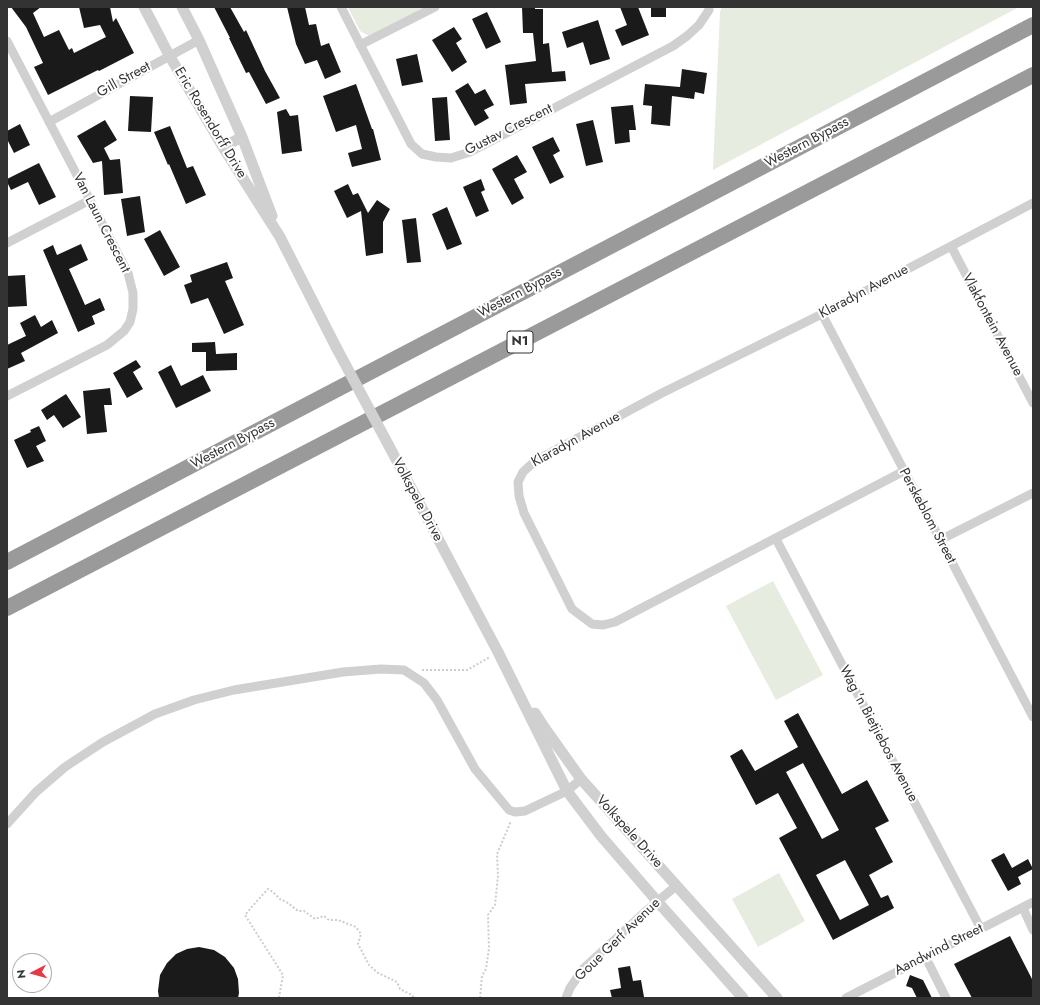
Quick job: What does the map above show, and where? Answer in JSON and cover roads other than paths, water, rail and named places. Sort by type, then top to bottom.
[{"type":"highway","name":"Western Bypass","points":[[7,562],[1033,25]]},
{"type":"highway","name":"N1","points":[[7,608],[1033,75]]},
{"type":"street","name":"Eric Rosendorff Drive","points":[[144,7],[169,55],[223,147],[280,237],[336,347]]},
{"type":"street","name":"Eric Rosendorff Drive","points":[[182,7],[199,40],[242,137],[280,237]]},
{"type":"street","name":"Gustav Crescent","points":[[341,7],[410,144],[422,154],[451,158],[470,152],[673,46],[699,25],[709,10],[709,7]]},
{"type":"street","points":[[360,46],[435,7]]},
{"type":"street","name":"Gill Street","points":[[49,122],[169,55],[199,40]]},
{"type":"street","name":"Van Laun Crescent","points":[[7,42],[128,273],[133,293],[133,309],[130,322],[124,331],[107,345],[7,396]]},
{"type":"street","points":[[223,147],[242,137]]},
{"type":"street","points":[[7,243],[90,200]]},
{"type":"street","name":"Klaradyn Avenue","points":[[904,471],[615,622],[603,625],[592,624],[572,609],[524,513],[519,496],[518,482],[523,472],[535,461],[662,393],[822,314],[1033,203]]},
{"type":"street","name":"Vlakfontein Avenue","points":[[951,246],[1033,404]]},
{"type":"street","name":"Perskeblom Street","points":[[822,314],[1033,717]]},
{"type":"street","name":"Volkspele Drive","points":[[336,347],[498,652],[567,791],[601,836],[743,998]]},
{"type":"street","points":[[940,540],[1033,493]]},
{"type":"street","name":"Wag 'n Bietjiebos Avenue","points":[[776,539],[981,929]]},
{"type":"street","name":"Volkspele Drive","points":[[498,652],[544,727],[581,779],[777,998]]},
{"type":"street","points":[[7,824],[36,792],[65,767],[102,742],[155,714],[194,700],[242,688],[343,672],[380,669],[404,670],[424,683],[437,700],[475,769],[509,810],[515,812],[525,811],[567,791],[581,779]]},
{"type":"street","name":"Goue Gerf Avenue","points":[[566,998],[570,988],[583,969],[657,901],[676,886]]},
{"type":"street","name":"Aandwind Street","points":[[846,998],[1033,902]]},
{"type":"street","points":[[1022,908],[1033,930]]},
{"type":"street","points":[[926,958],[946,998]]}]
